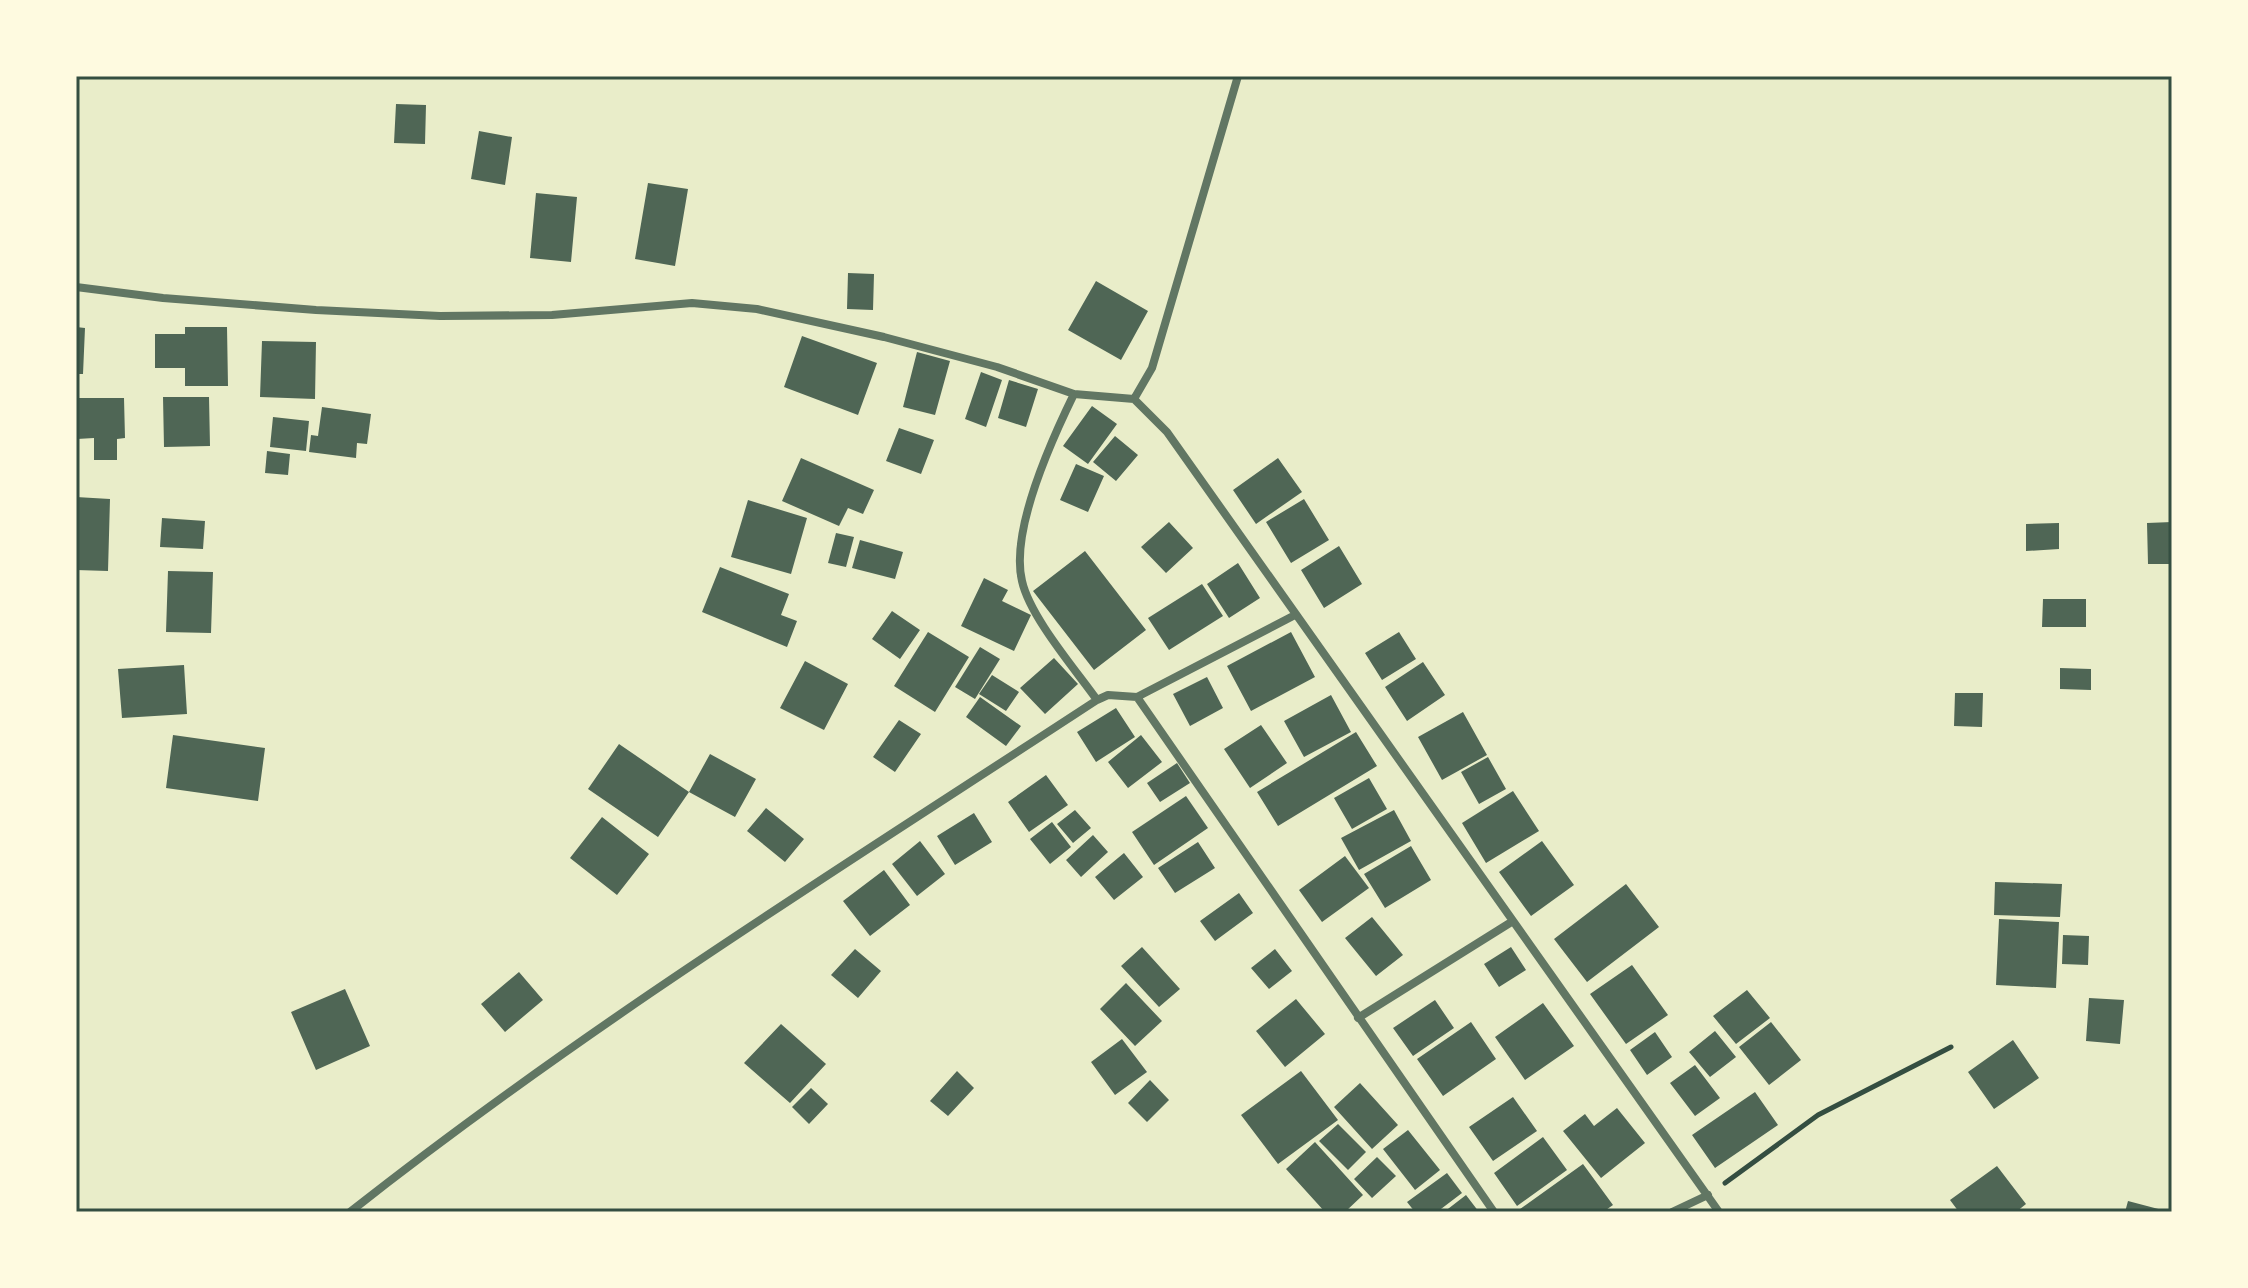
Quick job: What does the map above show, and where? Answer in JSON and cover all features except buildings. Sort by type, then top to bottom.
[{"type":"street","points":[[1134,399],[1152,368],[1238,76]]},
{"type":"street","points":[[76,287],[163,298],[440,316],[552,315],[692,303],[744,308],[899,340],[997,367],[1074,394],[1134,399],[1167,432],[1719,1212]]},
{"type":"street","points":[[1074,394],[1046,451],[1022,537],[1022,581],[1039,618],[1097,700]]},
{"type":"street","points":[[350,1212],[437,1143],[649,996],[1097,700],[1108,695],[1137,697],[1295,615]]},
{"type":"street","points":[[1137,697],[1494,1212]]},
{"type":"street","points":[[1358,1018],[1513,921]]},
{"type":"street","points":[[1672,1212],[1708,1195]]},
{"type":"path","points":[[1708,1195],[1818,1115],[1951,1047]]}]
